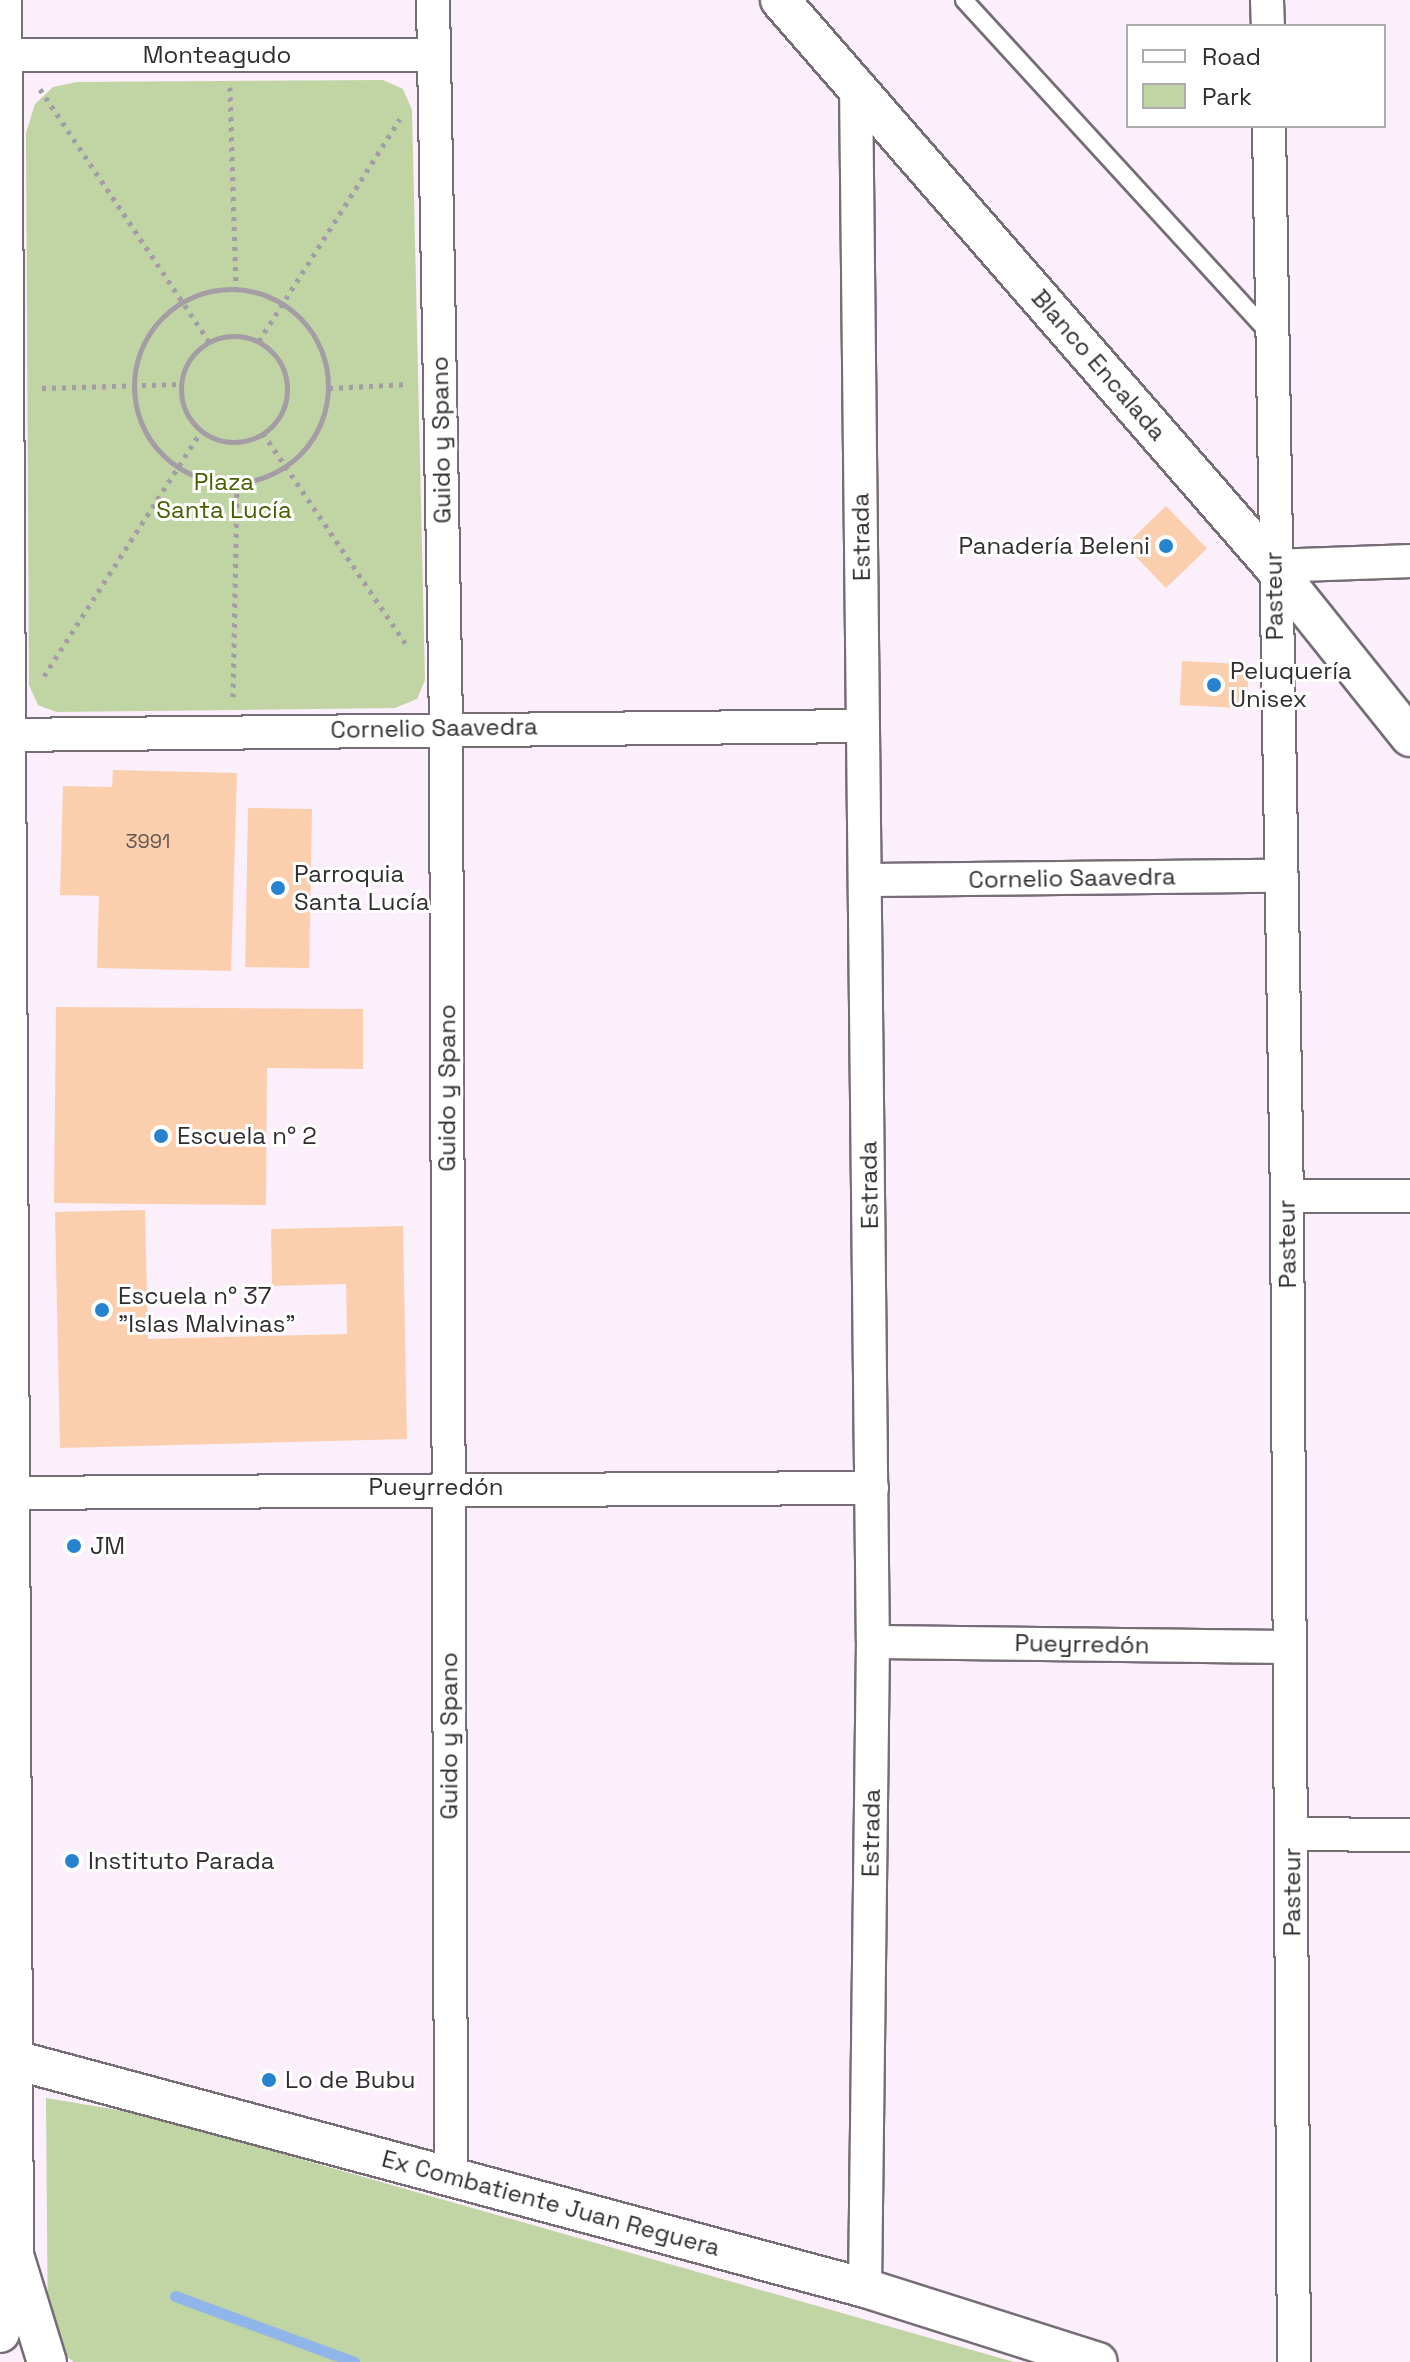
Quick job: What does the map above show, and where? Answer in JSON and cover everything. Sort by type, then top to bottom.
[{"type":"street","points":[[0,2333],[14,2255],[6,2057],[5,735],[2,537],[7,55],[2,0]]},
{"type":"street","name":"Guido y Spano","points":[[433,0],[446,714],[451,2176]]},
{"type":"street","name":"Blanco Encalada","points":[[780,0],[856,83],[1273,566],[1410,737]]},
{"type":"street","points":[[1267,0],[1268,24]]},
{"type":"street","name":"Monteagudo","points":[[7,55],[229,54],[433,61]]},
{"type":"street","name":"Estrada","points":[[856,83],[873,1642],[865,2288]]},
{"type":"street","name":"Pasteur","points":[[1269,128],[1273,566],[1287,1196],[1294,2362]]},
{"type":"street","points":[[1273,566],[1410,561]]},
{"type":"street","name":"Cornelio Saavedra","points":[[5,735],[232,731],[446,714],[863,726]]},
{"type":"street","name":"Cornelio Saavedra","points":[[865,880],[1280,876]]},
{"type":"street","points":[[1287,1196],[1410,1196]]},
{"type":"street","name":"Pueyrredón","points":[[4,1493],[449,1486],[872,1488]]},
{"type":"street","name":"Pueyrredón","points":[[873,1642],[1290,1647]]},
{"type":"street","points":[[1291,1834],[1410,1835]]},
{"type":"street","name":"Ex Combatiente Juan Reguera","points":[[6,2057],[865,2288],[1098,2362]]},
{"type":"street","points":[[14,2255],[47,2362]]},
{"type":"lane","points":[[964,0],[1271,335]]},
{"type":"path","points":[[229,54],[236,290]]},
{"type":"path","points":[[7,55],[209,341]]},
{"type":"path","points":[[259,341],[433,61]]},
{"type":"path","points":[[236,290],[282,304],[310,328],[329,388],[323,420],[286,466],[237,482],[216,483],[178,467],[142,425],[135,385],[149,334],[183,303],[236,290]]},
{"type":"path","points":[[209,341],[259,341],[283,366],[287,382],[279,416],[263,433],[235,442],[201,431],[189,418],[181,384],[185,366],[209,341]]},
{"type":"path","points":[[329,388],[439,383]]},
{"type":"path","points":[[3,390],[181,384]]},
{"type":"path","points":[[40,681],[201,431]]},
{"type":"path","points":[[263,433],[446,714]]},
{"type":"path","points":[[232,731],[237,482]]},
{"type":"green space","name":"Plaza Santa Lucía","points":[[383,80],[403,89],[412,110],[425,680],[417,699],[395,708],[56,712],[38,705],[29,685],[26,133],[35,104],[53,87],[77,82]]},
{"type":"green space","points":[[46,2098],[142,2114],[1014,2362],[74,2362],[48,2342]]},
{"type":"building","name":"Panadería Beleni","points":[[1166,506],[1207,548],[1166,588],[1125,546]]},
{"type":"building","name":"Peluquería Unisex","points":[[1182,661],[1249,665],[1247,708],[1180,705]]},
{"type":"building","points":[[113,770],[237,773],[231,971],[97,968],[99,896],[60,895],[63,786],[112,787]]},
{"type":"building","name":"Parroquia Santa Lucía","points":[[248,808],[312,809],[309,968],[245,967]]},
{"type":"building","name":"Escuela n° 2","points":[[56,1007],[363,1009],[363,1069],[267,1068],[266,1205],[54,1203]]},
{"type":"building","name":"Escuela n° 37 \"Islas Malvinas\"","points":[[145,1210],[148,1339],[347,1334],[346,1284],[272,1286],[271,1229],[403,1226],[407,1439],[60,1448],[55,1212]]},
{"type":"waterway","points":[[175,2296],[354,2362]]},
{"type":"place","name":"Panadería Beleni","points":[[1166,546]]},
{"type":"place","name":"Peluquería Unisex","points":[[1214,685]]},
{"type":"place","name":"Parroquia Santa Lucía","points":[[278,888]]},
{"type":"place","name":"Escuela n° 2","points":[[161,1136]]},
{"type":"place","name":"Escuela n° 37 \"Islas Malvinas\"","points":[[102,1310]]},
{"type":"place","name":"JM","points":[[74,1546]]},
{"type":"place","name":"Instituto Parada","points":[[72,1861]]},
{"type":"place","name":"Lo de Bubu","points":[[269,2080]]}]
